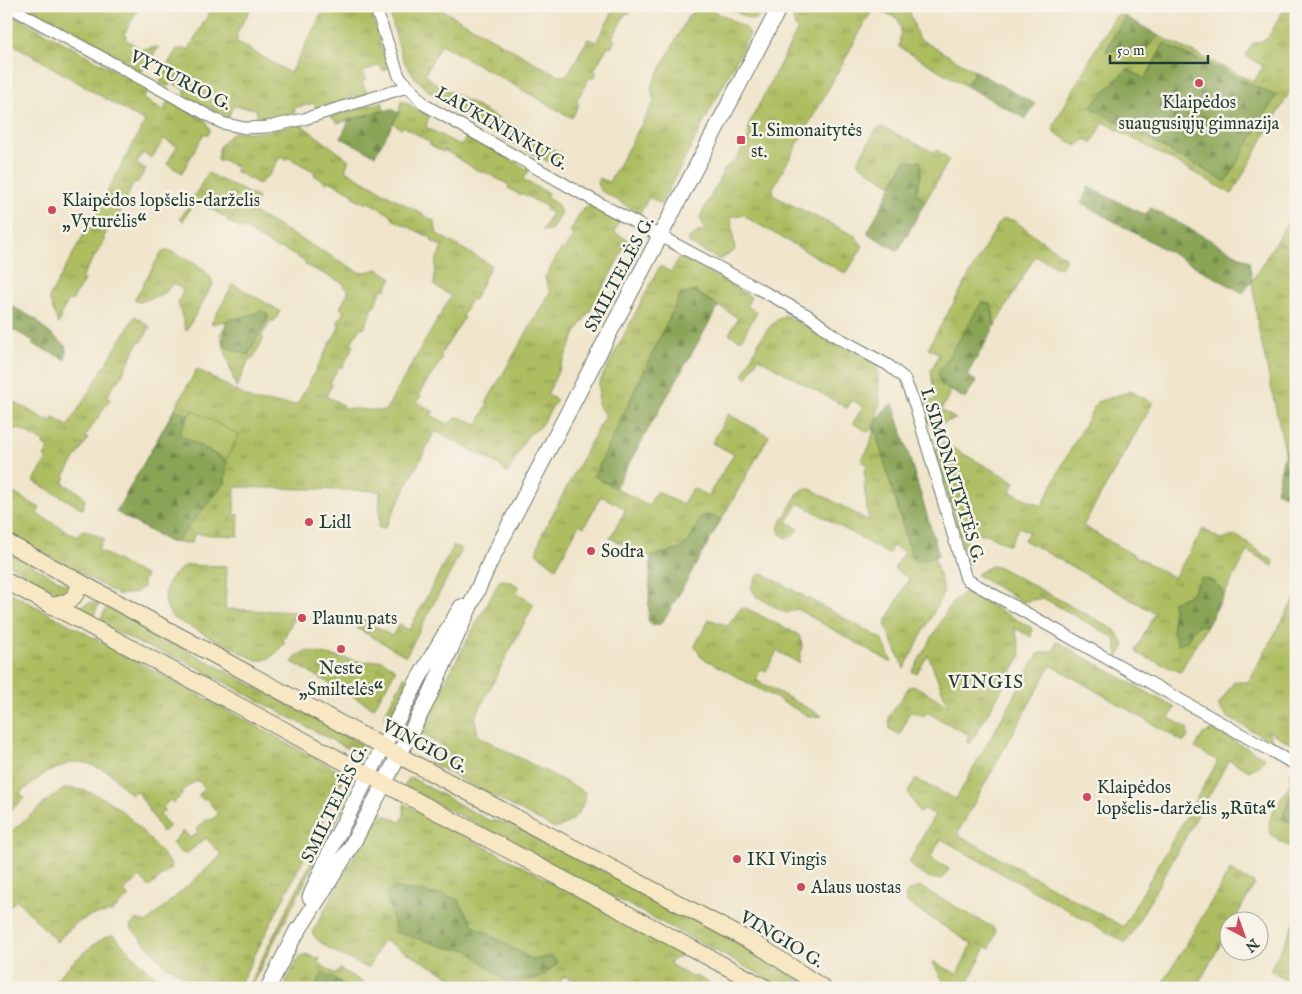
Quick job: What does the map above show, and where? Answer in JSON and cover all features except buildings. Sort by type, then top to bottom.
[{"type":"main road","name":"VINGIO G.","points":[[6,542],[399,756],[761,947],[823,988]]},
{"type":"main road","points":[[6,580],[766,988]]},
{"type":"main road","points":[[52,606],[68,603],[74,598],[80,583]]},
{"type":"street","name":"VYTURIO G.","points":[[8,6],[222,123],[244,128],[267,127],[313,116],[407,87]]},
{"type":"street","name":"LAUKININKŲ G.","points":[[375,6],[391,57],[407,87],[425,105],[449,120],[660,235]]},
{"type":"street","name":"SMILTELĖS G.","points":[[293,939],[352,845],[399,756],[428,699],[491,560],[780,6]]},
{"type":"street","name":"I. SIMONAITYTĖS G.","points":[[660,235],[809,316],[835,336],[888,365],[904,378],[918,413],[966,579],[1296,764]]},
{"type":"street","name":"SMILTELĖS G.","points":[[268,988],[293,939],[337,836],[383,747],[419,678],[491,560]]},
{"type":"green space","points":[[21,6],[140,6],[124,34],[127,36],[125,39],[141,49],[159,47],[143,70],[138,71]]},
{"type":"green space","points":[[213,6],[252,6],[236,35],[238,37],[236,41],[290,73],[326,6],[369,6],[388,69],[384,71],[379,65],[363,72],[366,80],[362,81],[368,95],[316,108],[314,103],[294,108],[295,113],[258,122],[256,109],[233,106],[228,118],[184,95],[186,90],[171,82],[168,87],[160,83],[163,72],[177,49],[189,49]]},
{"type":"green space","points":[[388,6],[435,6],[559,76],[567,75],[588,39],[596,42],[616,6],[633,7],[629,14],[626,13],[612,38],[615,40],[611,47],[608,46],[594,70],[597,73],[593,79],[590,77],[576,102],[579,104],[572,118],[441,44],[425,74],[435,83],[562,154],[556,166],[474,122],[433,94],[417,80],[403,58]]},
{"type":"green space","points":[[706,6],[747,29],[750,34],[661,204],[649,197],[640,214],[600,190],[597,183],[599,178],[609,182],[654,102],[651,87],[689,15],[699,7]]},
{"type":"green space","points":[[724,6],[764,6],[758,18],[752,20]]},
{"type":"green space","points":[[796,6],[908,6],[918,38],[975,71],[966,86],[899,47],[901,29],[898,19],[874,7],[773,188],[774,196],[855,236],[863,246],[846,274],[747,218],[745,214],[731,217],[735,250],[720,260],[689,243],[689,237],[705,229],[700,217],[725,168],[735,160],[748,140],[749,124],[798,29],[795,27],[792,14]]},
{"type":"green space","points":[[1286,6],[1296,6],[1296,81],[1232,194],[1104,122],[1092,143],[1086,139],[1076,146],[1054,132],[1054,124],[1112,20],[1118,15],[1125,16],[1106,50],[1147,48],[1159,36],[1254,82],[1263,66],[1246,56],[1252,44],[1267,39]],"holes":[[[1164,44],[1276,97],[1091,107],[1127,69],[1145,79]]]},
{"type":"green space","points":[[15,16],[148,89],[148,93],[142,98],[166,111],[165,106],[169,100],[206,121],[210,130],[208,135],[204,133],[182,173],[167,164],[177,146],[164,139],[152,158],[143,153],[136,164],[146,169],[137,183],[134,182],[115,223],[112,221],[103,239],[105,240],[81,278],[84,280],[72,301],[69,300],[59,317],[62,318],[58,324],[49,298],[145,122],[6,40],[6,22]]},
{"type":"green space","points":[[1125,16],[1159,36],[1147,48],[1106,51]]},
{"type":"green space","points":[[1164,44],[1276,96],[1226,182],[1090,107],[1127,69],[1145,79]]},
{"type":"green space","points":[[975,71],[1035,104],[1026,119],[966,86]]},
{"type":"green space","points":[[401,100],[429,116],[426,127],[461,146],[467,135],[529,170],[523,180],[548,193],[546,197],[558,205],[561,212],[552,229],[542,231],[552,213],[546,210],[547,207],[521,193],[520,195],[508,188],[509,185],[483,171],[482,173],[444,150],[443,152],[429,144],[430,142],[403,126],[401,129],[393,123],[399,113]]},
{"type":"green space","points":[[382,102],[384,110],[338,123],[330,116]]},
{"type":"green space","points":[[391,109],[399,113],[375,155],[341,138],[349,120]]},
{"type":"green space","points":[[300,124],[349,160],[345,170],[434,221],[437,234],[491,265],[474,300],[471,299],[462,316],[464,318],[440,356],[443,358],[418,395],[421,396],[417,402],[434,412],[430,415],[448,424],[458,417],[478,424],[489,402],[486,403],[550,292],[545,278],[561,249],[564,250],[574,234],[570,232],[581,211],[591,205],[620,221],[614,232],[628,240],[598,298],[578,329],[547,395],[557,400],[539,428],[527,436],[507,474],[499,465],[435,431],[385,528],[379,528],[380,491],[235,487],[234,514],[239,515],[238,536],[194,534],[192,543],[170,542],[116,512],[197,369],[254,401],[297,405],[339,327],[338,322],[344,311],[340,308],[349,290],[344,287],[345,284],[305,265],[306,262],[281,248],[279,250],[242,227],[240,229],[227,221],[228,219],[201,203],[199,206],[193,203],[183,221],[180,219],[208,173],[258,198],[251,211],[361,273],[378,269],[392,278],[385,290],[382,289],[364,328],[361,327],[351,343],[354,345],[342,368],[339,366],[330,383],[332,384],[326,396],[343,405],[342,408],[385,411],[451,296],[434,285],[436,261],[442,247],[431,241],[432,238],[392,219],[393,216],[368,202],[366,204],[353,197],[354,194],[329,181],[327,183],[314,175],[315,172],[287,157],[286,160],[280,157],[270,174],[259,184],[235,171],[237,167],[221,159],[219,162],[217,160],[220,146],[233,132],[263,132]]},
{"type":"green space","points":[[882,127],[933,152],[937,150],[949,160],[925,202],[916,192],[921,175],[905,161],[892,185],[857,163],[876,129]]},
{"type":"green space","points":[[905,161],[921,161],[921,175],[916,192],[925,202],[898,251],[867,233]]},
{"type":"green space","points":[[1088,187],[1145,215],[1151,208],[1249,261],[1252,281],[1243,293],[1081,203]]},
{"type":"green space","points":[[1296,208],[1296,457],[1285,451],[1259,331],[1252,281]]},
{"type":"green space","points":[[1005,219],[1013,220],[1066,258],[1061,268],[1035,256],[995,326],[993,311],[940,384],[951,391],[941,410],[956,419],[932,426],[928,423],[921,397],[935,401],[931,371],[939,354],[928,348],[1000,221]]},
{"type":"green space","points":[[170,251],[202,268],[211,278],[213,284],[186,331],[178,303],[183,290],[173,283],[165,293],[140,302],[134,300],[161,253]]},
{"type":"green space","points":[[680,256],[751,297],[747,306],[757,312],[741,340],[729,334],[738,318],[695,291],[594,475],[648,506],[657,491],[682,505],[693,488],[708,496],[734,454],[712,443],[728,414],[769,436],[721,520],[709,515],[701,517],[691,538],[682,548],[651,557],[610,538],[626,509],[601,496],[584,527],[579,524],[556,568],[536,553],[543,532],[605,415],[598,406],[599,383],[660,266],[671,272]]},
{"type":"green space","points":[[233,284],[280,311],[274,322],[271,320],[261,337],[264,338],[252,360],[249,359],[236,388],[220,334],[226,326],[226,321],[211,324]]},
{"type":"green space","points":[[695,291],[718,307],[615,488],[594,476],[680,295]]},
{"type":"green space","points":[[982,302],[991,304],[995,326],[967,375],[976,381],[965,399],[940,384],[938,374]]},
{"type":"green space","points":[[6,303],[37,320],[42,327],[66,346],[66,360],[32,344],[34,341],[8,327],[6,329]]},
{"type":"green space","points":[[263,311],[269,316],[248,355],[226,347],[224,343],[226,321]]},
{"type":"green space","points":[[785,315],[877,365],[880,404],[874,426],[912,558],[916,562],[934,557],[944,592],[904,669],[885,624],[909,578],[894,569],[904,552],[893,546],[888,554],[799,503],[787,522],[799,529],[788,539],[780,534],[778,528],[798,493],[803,489],[811,489],[869,521],[864,486],[866,480],[864,474],[867,465],[861,460],[870,446],[874,427],[868,432],[853,423],[863,406],[852,400],[847,408],[758,358],[747,378],[743,375],[765,333],[770,326]]},
{"type":"green space","points":[[135,316],[150,327],[142,342],[139,341],[119,381],[117,380],[107,397],[110,399],[85,437],[88,439],[64,476],[66,477],[63,483],[80,493],[85,500],[83,509],[33,481],[47,460],[44,457],[49,448],[43,445],[44,442],[18,428],[16,430],[6,424],[6,398],[51,422],[54,418],[68,426]]},
{"type":"green space","points":[[1131,391],[1153,403],[1083,526],[1174,578],[1203,529],[1220,539],[1237,536],[1273,561],[1273,566],[1248,551],[1224,595],[1219,586],[1196,584],[1191,595],[1173,602],[1173,631],[1187,641],[1192,631],[1199,624],[1207,626],[1180,672],[1138,654],[1136,650],[1155,613],[1024,540],[1029,532],[1019,527],[1009,545],[987,534],[965,533],[971,554],[968,565],[935,449],[943,443],[947,445],[1015,482],[1010,492],[1042,506],[1097,402]]},
{"type":"green space","points":[[893,403],[939,555],[916,562],[912,558],[874,426],[883,411]]},
{"type":"green space","points":[[175,409],[189,415],[179,434],[227,461],[225,483],[176,542],[170,542],[116,512]]},
{"type":"green space","points":[[192,410],[239,435],[226,460],[179,434]]},
{"type":"green space","points":[[1285,451],[1296,457],[1296,500],[1276,491]]},
{"type":"green space","points":[[6,489],[40,508],[37,514],[77,537],[81,531],[85,530],[104,539],[98,550],[146,576],[143,581],[143,587],[135,593],[119,595],[6,532]]},
{"type":"green space","points":[[709,515],[721,520],[666,617],[660,624],[653,626],[648,620],[651,557],[682,548],[691,538],[700,517]]},
{"type":"green space","points":[[454,545],[462,550],[406,656],[358,629],[355,620],[357,616],[392,636],[399,624],[409,630]]},
{"type":"green space","points":[[6,551],[69,586],[71,589],[65,596],[6,563]]},
{"type":"green space","points":[[187,565],[227,566],[225,609],[297,612],[283,640],[285,642],[276,653],[266,660],[256,660],[173,618],[168,611],[166,603],[166,588],[173,575]]},
{"type":"green space","points":[[991,566],[999,567],[1115,630],[1125,646],[1118,657],[1115,638],[1043,598],[1023,602],[976,575]]},
{"type":"green space","points":[[762,573],[882,639],[892,663],[797,609],[786,613],[756,596],[751,588],[756,577]]},
{"type":"green space","points":[[1201,578],[1215,583],[1224,595],[1207,626],[1199,625],[1192,631],[1187,641],[1178,644],[1173,631],[1173,602],[1191,595]]},
{"type":"green space","points":[[500,580],[510,581],[519,587],[516,593],[534,604],[475,717],[478,736],[585,792],[583,804],[574,818],[557,828],[553,828],[429,762],[453,754],[418,731]]},
{"type":"green space","points":[[6,590],[346,775],[238,988],[203,988],[165,965],[130,927],[136,919],[146,923],[222,855],[206,838],[186,854],[180,852],[172,843],[183,831],[191,838],[198,832],[196,829],[209,818],[211,820],[218,814],[206,798],[203,800],[198,795],[205,789],[198,780],[181,791],[183,794],[173,803],[170,800],[163,807],[165,810],[160,815],[170,826],[162,832],[137,790],[131,795],[109,772],[86,763],[72,762],[44,774],[20,793],[25,798],[6,814]]},
{"type":"green space","points":[[965,591],[1032,628],[1031,637],[1015,628],[1021,656],[970,744],[966,742],[969,735],[926,712],[924,716],[910,711],[900,735],[890,729],[889,717],[909,687],[915,686],[948,705],[928,655],[917,673],[912,672],[952,602]]},
{"type":"green space","points":[[1296,596],[1296,746],[1268,731],[1273,742],[1227,717],[1219,708],[1219,704],[1234,682],[1248,682]]},
{"type":"green space","points":[[91,602],[100,603],[92,618],[75,609]]},
{"type":"green space","points":[[107,607],[361,744],[356,753],[183,660],[140,644],[99,622]]},
{"type":"green space","points":[[746,608],[799,635],[802,645],[799,663],[777,651],[766,671],[761,669],[756,680],[822,716],[810,717],[701,657],[695,646],[709,619],[728,626],[740,609]]},
{"type":"green space","points":[[452,633],[405,729],[401,727]]},
{"type":"green space","points":[[1056,641],[1175,708],[1169,718],[1187,728],[1188,736],[1184,742],[1051,665],[957,834],[1123,927],[1218,761],[1195,748],[1203,734],[1214,730],[1265,758],[1259,765],[1249,771],[1229,760],[1126,943],[941,839],[930,858],[949,869],[942,879],[923,875],[914,869],[909,862],[935,814],[923,809],[920,813],[908,793],[915,779],[956,799],[1038,654],[1054,650]]},
{"type":"green space","points":[[307,651],[363,662],[381,660],[396,669],[374,708],[292,662],[298,655]]},
{"type":"green space","points":[[405,676],[407,683],[389,720],[384,715]]},
{"type":"green space","points":[[1289,772],[1296,776],[1288,822],[1296,819],[1296,849],[1277,840],[1270,832],[1269,826],[1274,810],[1291,783]]},
{"type":"green space","points":[[410,777],[488,820],[508,823],[662,902],[775,965],[812,988],[780,988],[763,976],[404,786]]},
{"type":"green space","points":[[1295,785],[1296,819],[1288,822],[1282,818]]},
{"type":"green space","points":[[66,788],[83,790],[112,804],[137,826],[171,864],[170,869],[149,887],[140,877],[124,891],[129,897],[111,912],[90,916],[75,924],[57,942],[17,900],[6,909],[6,836],[53,796]]},
{"type":"green space","points":[[345,795],[349,797],[250,988],[247,988]]},
{"type":"green space","points":[[404,804],[688,954],[673,959],[670,964],[691,977],[696,976],[718,988],[570,988],[573,981],[564,976],[557,988],[471,988],[383,940],[368,968],[338,954],[323,944],[312,933],[378,812],[401,822],[404,816]],"holes":[[[448,896],[458,900],[474,926],[533,960],[553,957],[506,982],[468,950]]]},
{"type":"green space","points":[[1230,870],[1255,884],[1239,912],[1220,912],[1220,945],[1196,988],[1167,988],[1162,985]]},
{"type":"green space","points":[[392,887],[448,896],[458,900],[474,926],[533,960],[553,957],[558,963],[540,978],[506,982],[468,950],[448,948],[396,932],[386,893]]},
{"type":"green space","points":[[920,887],[994,928],[996,932],[990,948],[986,947],[969,980],[977,985],[979,981],[991,988],[947,988],[932,961],[957,974],[972,944],[907,903],[905,896],[908,891]]},
{"type":"green space","points":[[1296,920],[1296,985],[1270,970]]},
{"type":"green space","points":[[113,935],[147,969],[172,988],[47,988],[88,949]]},
{"type":"green space","points":[[305,954],[320,959],[318,963],[336,974],[340,969],[372,988],[292,988],[285,984],[300,956]]},
{"type":"green space","points":[[323,972],[341,982],[343,988],[314,988]]},
{"type":"place","name":"Klaipėdos suaugusiųjų gimnazija","points":[[1199,83]]},
{"type":"place","name":"I. Simonaitytės st.","points":[[741,140]]},
{"type":"place","name":"Klaipėdos lopšelis-darželis „Vyturėlis“","points":[[52,210]]},
{"type":"place","name":"Lidl","points":[[309,522]]},
{"type":"place","name":"Sodra","points":[[591,551]]},
{"type":"place","name":"Plaunu pats","points":[[302,618]]},
{"type":"place","name":"Neste „Smiltelės“","points":[[341,649]]},
{"type":"place","name":"Klaipėdos lopšelis-darželis „Rūta“","points":[[1087,797]]},
{"type":"place","name":"IKI Vingis","points":[[737,859]]},
{"type":"place","name":"Alaus uostas","points":[[801,887]]},
{"type":"district","name":"VINGIS","points":[[986,681]]}]
